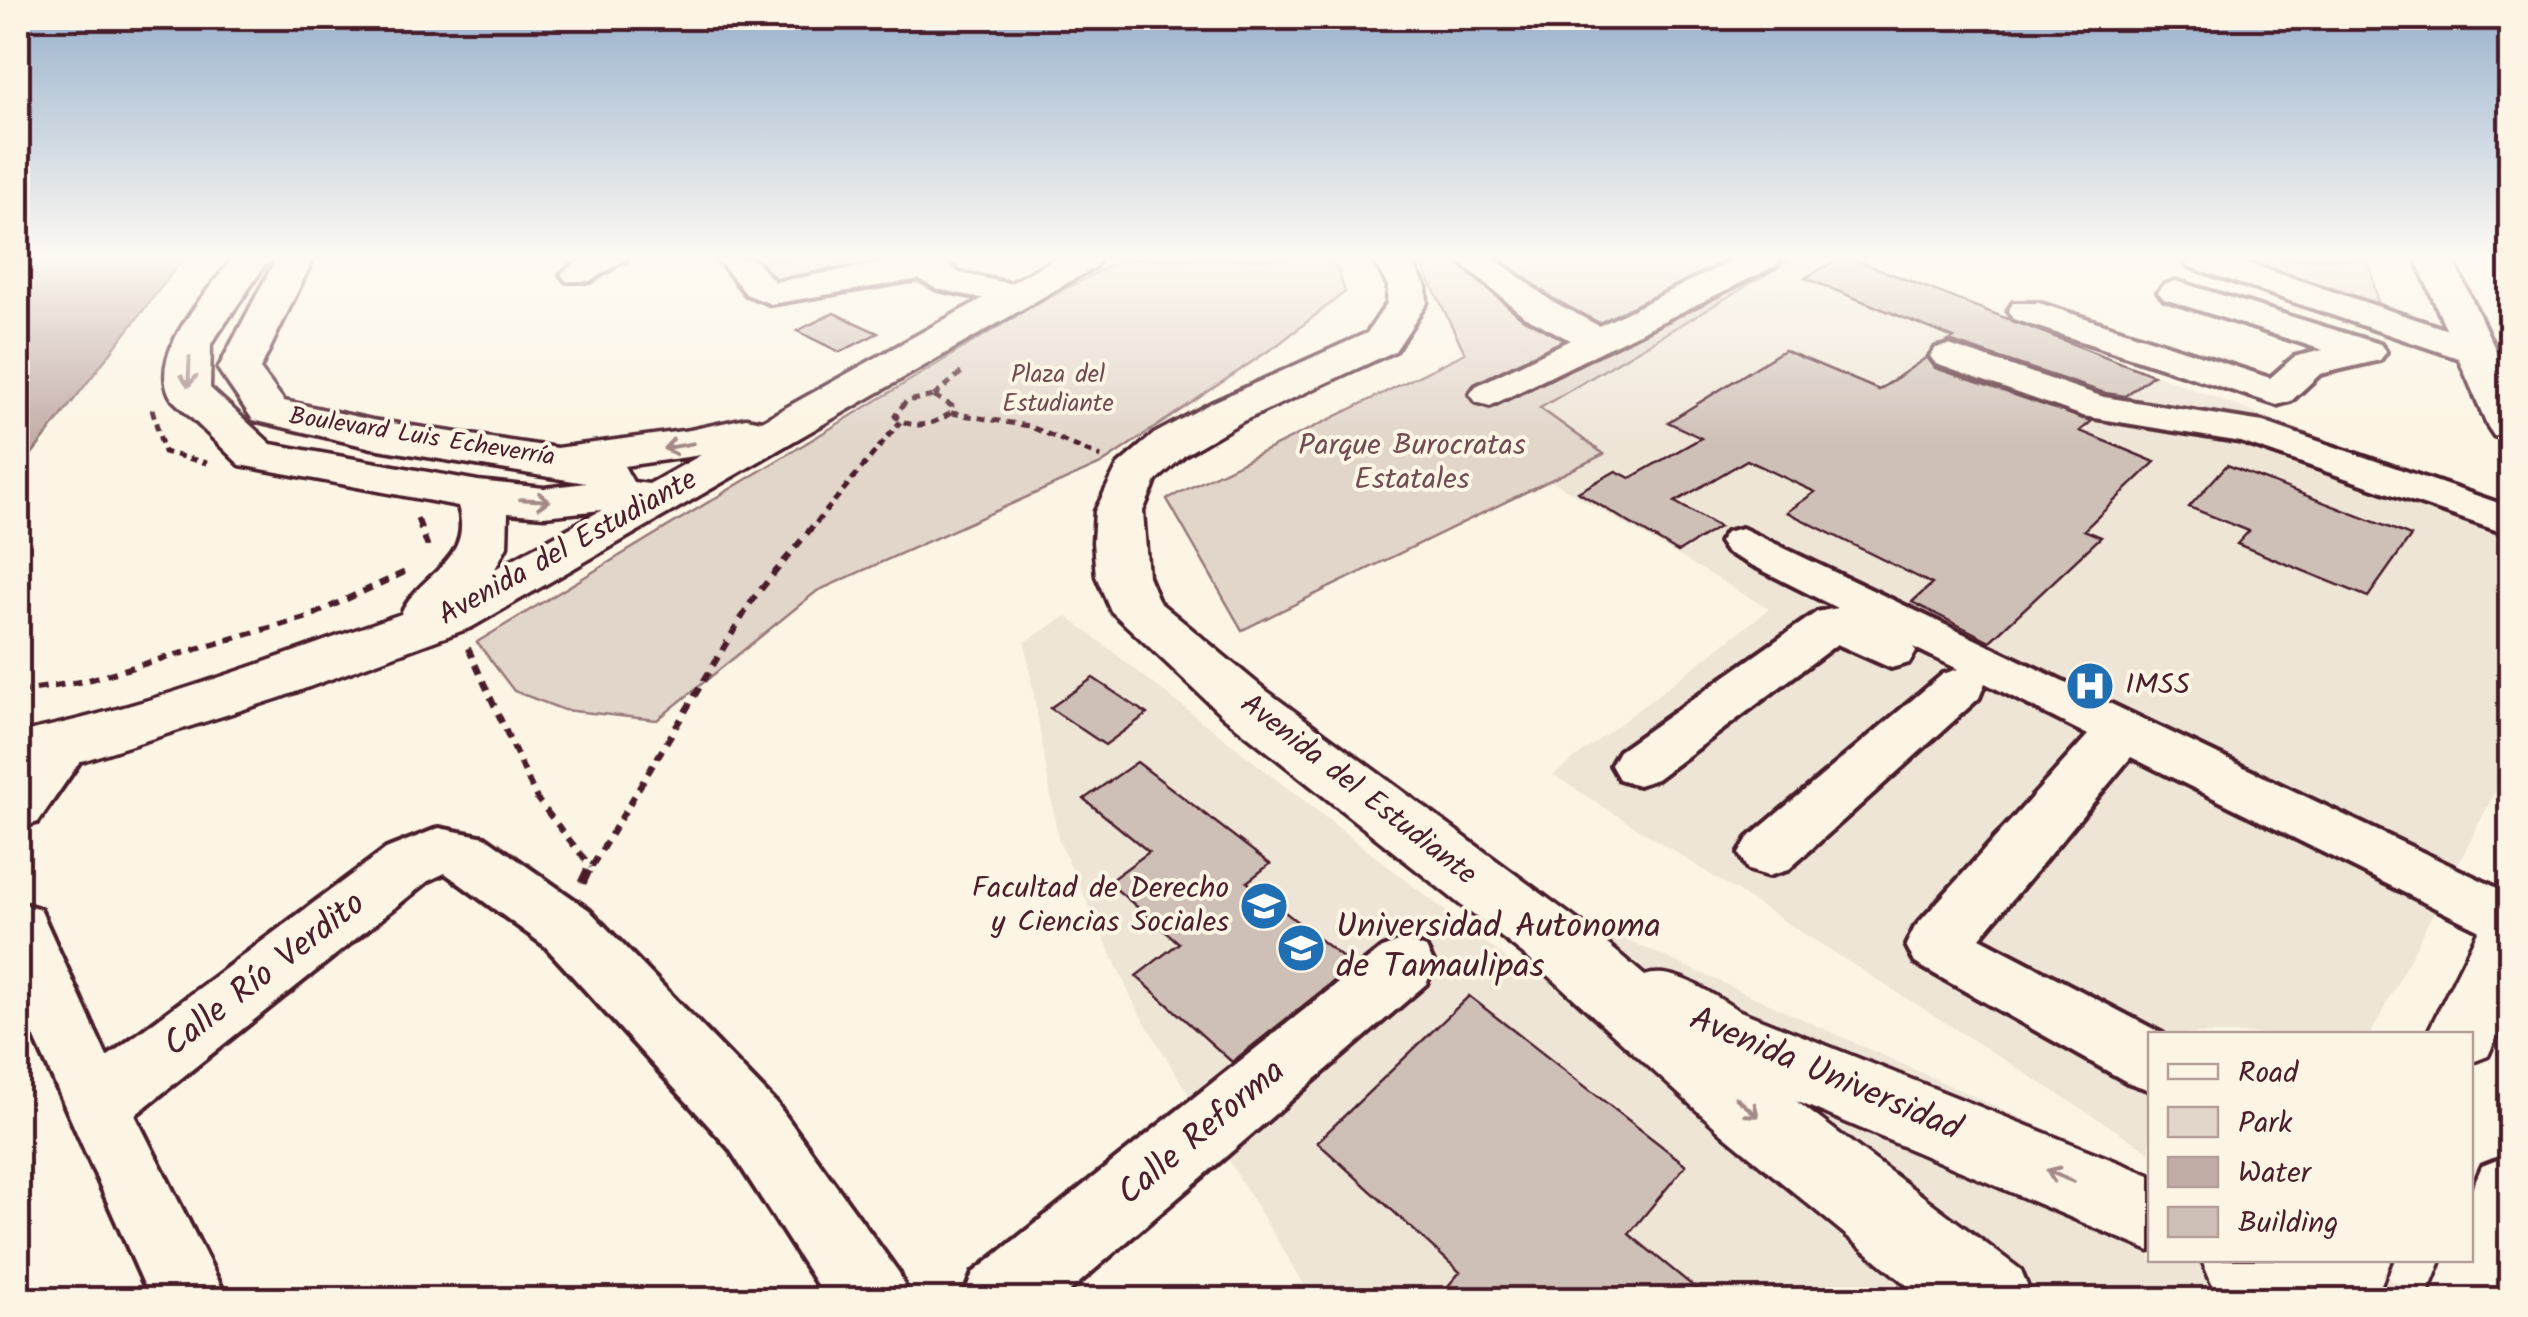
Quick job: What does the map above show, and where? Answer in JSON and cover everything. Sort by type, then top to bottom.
[{"type":"main road","name":"Boulevard Luis Echeverría","points":[[207,320],[190,344],[188,391],[256,454],[478,495],[544,502],[637,496]]},
{"type":"main road","name":"Boulevard Luis Echeverría","points":[[264,320],[239,369],[270,412],[372,434],[603,469],[637,496]]},
{"type":"main road","name":"Avenida del Estudiante","points":[[41,750],[400,636],[453,615],[637,496],[807,416],[975,320]]},
{"type":"main road","points":[[1135,474],[1170,444],[1227,412],[1381,342],[1396,320]]},
{"type":"main road","points":[[2462,320],[2510,427]]},
{"type":"main road","points":[[563,460],[690,444],[807,416]]},
{"type":"main road","name":"Avenida del Estudiante","points":[[1135,474],[1119,511],[1118,542],[1122,576],[1137,611],[1158,634],[1244,703],[1568,952]]},
{"type":"main road","points":[[400,636],[472,572],[485,536],[486,511],[478,495]]},
{"type":"main road","points":[[2463,1032],[2510,934]]},
{"type":"main road","name":"Avenida Universidad","points":[[1568,952],[1715,1032],[2148,1212]]},
{"type":"main road","name":"Avenida Universidad","points":[[1568,952],[1751,1110],[1991,1300]]},
{"type":"main road","points":[[2471,1300],[2510,1193]]},
{"type":"main road","points":[[2246,1262],[2302,1299],[2348,1262]]},
{"type":"street","points":[[1561,320],[1599,340]]},
{"type":"street","points":[[1490,394],[1639,320]]},
{"type":"street","points":[[2055,320],[2277,393],[2307,364],[2367,352],[2269,320]]},
{"type":"street","points":[[2294,328],[2306,320]]},
{"type":"street","points":[[2382,320],[2477,352]]},
{"type":"street","points":[[1948,356],[2098,408],[2249,431],[2510,522]]},
{"type":"street","points":[[1742,542],[2113,743]]},
{"type":"street","points":[[1638,765],[1834,623],[1961,686],[2113,743],[2510,922]]},
{"type":"street","points":[[1768,854],[1961,686]]},
{"type":"street","points":[[2113,743],[1936,944],[2148,1060]]},
{"type":"street","points":[[18,807],[41,750]]},
{"type":"street","name":"Calle Río Verdito","points":[[95,1106],[407,865],[440,850],[465,853],[559,921]]},
{"type":"street","points":[[559,921],[753,1126],[872,1300]]},
{"type":"street","points":[[18,927],[95,1106],[190,1300]]},
{"type":"street","name":"Calle Reforma","points":[[1000,1300],[1404,966]]},
{"type":"path","points":[[951,413],[946,399],[920,397],[897,408],[895,416],[900,422],[918,426],[938,422],[951,413],[988,413],[1020,420],[1135,474]]},
{"type":"path","points":[[149,399],[164,452],[219,466]]},
{"type":"path","points":[[559,921],[753,599],[900,422]]},
{"type":"path","points":[[401,514],[419,519],[432,560]]},
{"type":"path","points":[[18,692],[86,681],[308,617],[414,568]]},
{"type":"path","points":[[453,615],[538,799],[592,866]]},
{"type":"shaded area","name":"IMSS","points":[[1688,320],[2014,320],[2509,510],[2510,763],[2372,1032],[2148,1032],[2148,1151],[1553,775],[1769,609],[1550,480],[1604,454],[1539,409]]},
{"type":"shaded area","name":"Universidad Autonoma de Tamaulipas","points":[[1067,616],[1525,973],[1590,923],[2148,1175],[2148,1262],[2349,1262],[2436,1299],[1313,1299],[1136,1008],[1058,839],[1025,642]]},
{"type":"green space","name":"Plaza del Estudiante","points":[[1009,320],[1309,320],[1101,464],[817,591],[657,720],[564,710],[514,691],[477,642]]},
{"type":"green space","name":"Parque Burocratas Estatales","points":[[1449,320],[1688,320],[1540,408],[1604,454],[1242,630],[1167,499],[1465,353]]},
{"type":"water","points":[[18,320],[135,320],[18,472]]},
{"type":"building","points":[[819,320],[850,320],[878,333],[840,352],[797,331]]},
{"type":"building","points":[[1910,320],[2012,320],[2153,375],[2125,396],[2105,393],[1949,341],[1954,338]]},
{"type":"building","points":[[1784,350],[1879,390],[1927,357],[1935,368],[2092,421],[2080,431],[2155,462],[2084,530],[2101,537],[1990,641],[1912,602],[1932,584],[1787,512],[1815,492],[1747,460],[1675,502],[1719,527],[1678,552],[1578,492],[1616,471],[1630,478],[1701,438],[1668,422]]},
{"type":"building","points":[[2227,465],[2411,536],[2368,597],[2237,544],[2249,531],[2189,507]]},
{"type":"building","points":[[1093,678],[1147,714],[1105,745],[1050,708]]},
{"type":"building","points":[[1137,762],[1270,864],[1247,882],[1353,966],[1232,1062],[1136,976],[1179,943],[1108,882],[1149,852],[1084,799]]},
{"type":"building","points":[[1469,996],[1686,1165],[1629,1234],[1710,1300],[1436,1300],[1460,1272],[1317,1142]]},
{"type":"place","name":"IMSS","points":[[2090,686]]},
{"type":"place","name":"Facultad de Derecho y Ciencias Sociales","points":[[1264,906]]},
{"type":"place","name":"Universidad Autonoma de Tamaulipas","points":[[1301,948]]}]
